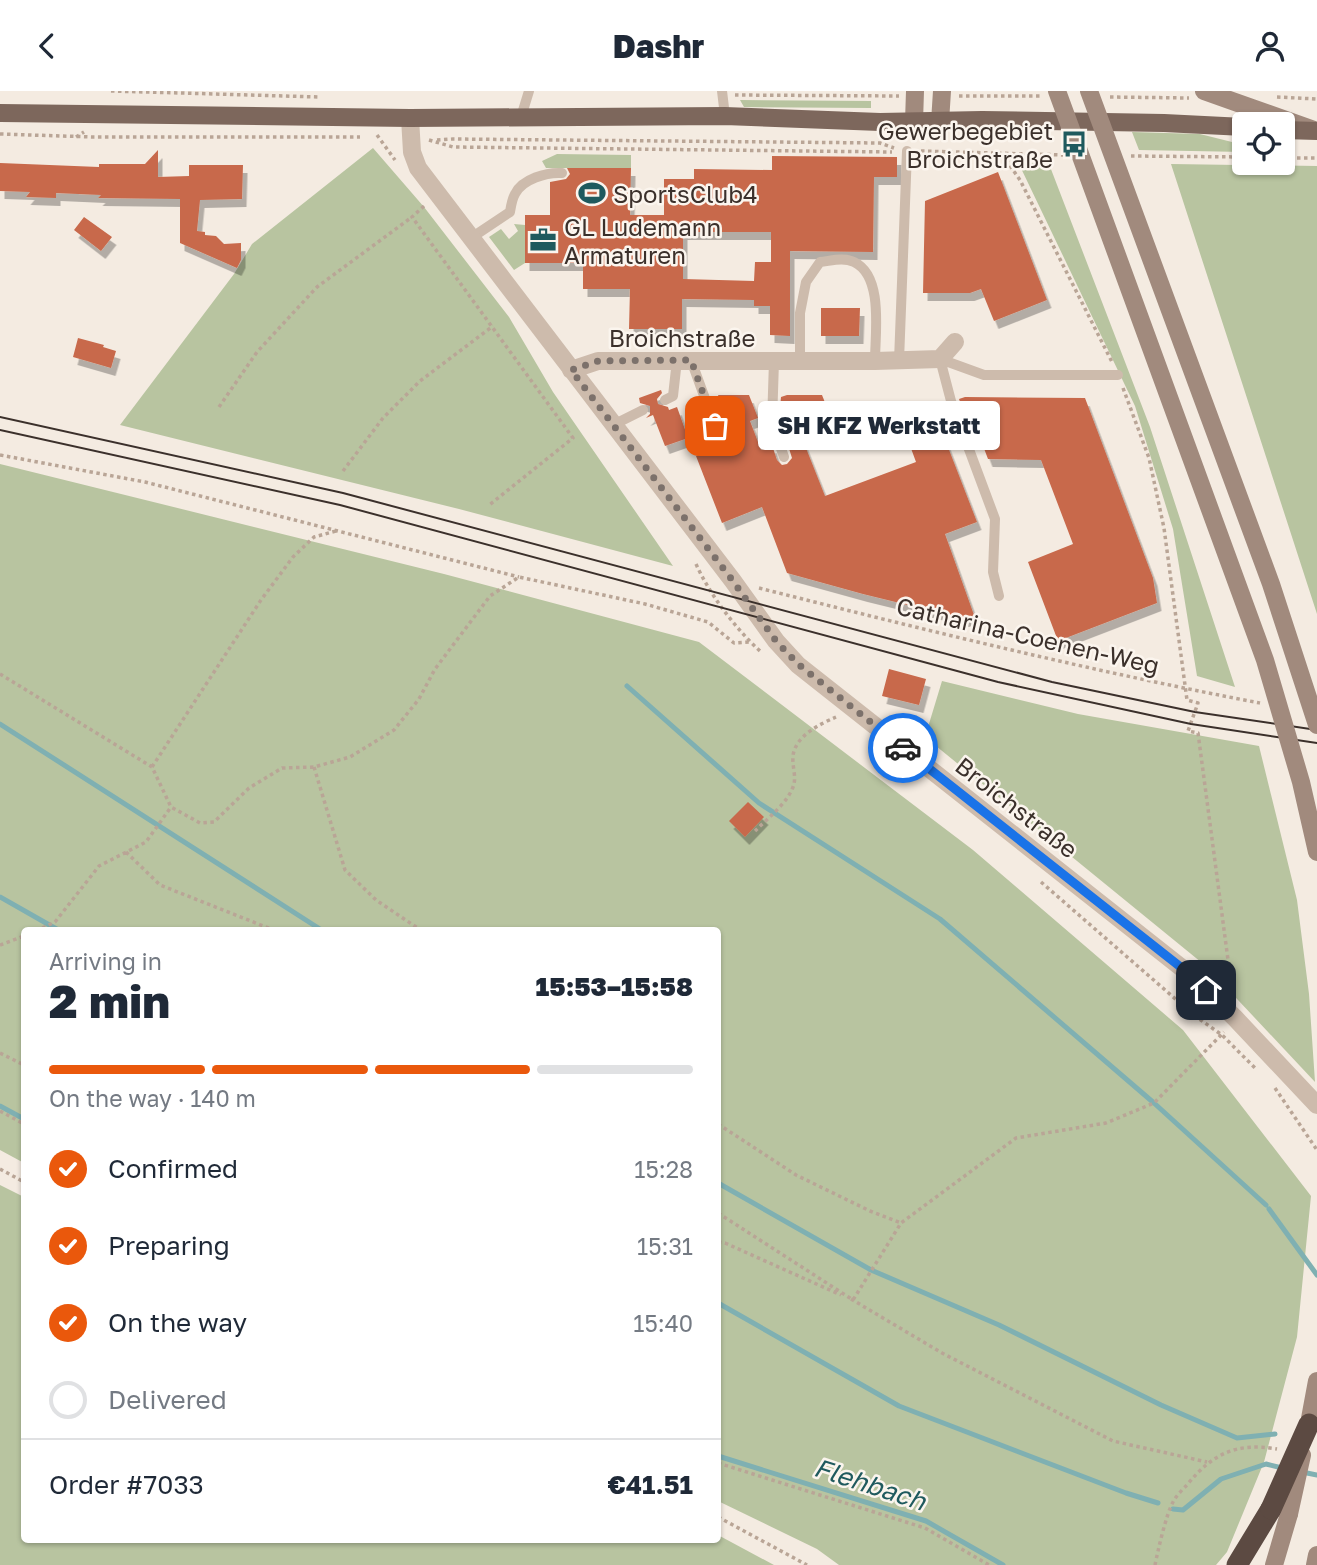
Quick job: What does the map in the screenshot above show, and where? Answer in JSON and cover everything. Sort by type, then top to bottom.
[{"type":"highway","points":[[1237,1565],[1280,1511],[1309,1424]]},
{"type":"main road","points":[[1204,91],[1317,131]]},
{"type":"main road","points":[[1055,93],[1265,660],[1301,782],[1317,852]]},
{"type":"main road","points":[[914,123],[915,94]]},
{"type":"main road","points":[[940,122],[942,94]]},
{"type":"main road","points":[[1097,94],[1271,584],[1317,725]]},
{"type":"main road","points":[[0,113],[520,117],[723,102],[914,123],[1164,123],[1232,126]]},
{"type":"main road","points":[[1295,130],[1317,131]]},
{"type":"main road","points":[[1309,1424],[1317,1381]]},
{"type":"main road","points":[[1274,1565],[1280,1511]]},
{"type":"main road","points":[[1315,1565],[1317,1555]]},
{"type":"street","name":"Broichstraße","points":[[410,118],[412,152],[416,165],[770,632],[798,664],[1192,976],[1317,1105]]},
{"type":"street","points":[[940,359],[956,342]]},
{"type":"street","name":"Broichstraße","points":[[571,370],[598,361],[940,359]]},
{"type":"lane","points":[[520,117],[529,91]]},
{"type":"lane","points":[[899,361],[906,151]]},
{"type":"lane","points":[[471,237],[510,212],[515,193],[520,187],[542,174],[562,173]]},
{"type":"lane","points":[[800,361],[800,313],[806,282],[820,262],[840,259],[855,262],[866,273],[875,294],[876,361]]},
{"type":"lane","points":[[940,359],[984,375],[1118,375]]},
{"type":"lane","points":[[940,359],[951,401],[995,519],[992,572],[999,596]]},
{"type":"lane","points":[[665,400],[673,396],[684,360]]},
{"type":"lane","points":[[684,360],[715,426]]},
{"type":"lane","points":[[774,361],[772,423],[784,457]]},
{"type":"lane","points":[[613,425],[643,410]]},
{"type":"path","points":[[111,91],[331,97]]},
{"type":"path","points":[[886,96],[893,91]]},
{"type":"path","points":[[942,94],[1055,93]]},
{"type":"path","points":[[723,102],[741,94],[915,94]]},
{"type":"path","points":[[1097,94],[1184,98]]},
{"type":"path","points":[[1279,97],[1317,99]]},
{"type":"path","points":[[375,131],[397,163]]},
{"type":"path","points":[[0,134],[76,137],[357,138],[366,134]]},
{"type":"path","points":[[434,141],[880,143],[906,151],[880,154],[453,147],[434,141]]},
{"type":"path","points":[[853,1300],[901,1223],[1016,1137],[1106,1123],[1153,1103],[1222,1035],[1235,1018],[1198,733],[1188,731],[1198,703],[1187,700],[1164,528],[1149,458],[1118,375],[1020,180],[1002,154]]},
{"type":"path","points":[[1295,158],[1317,158]]},
{"type":"path","points":[[219,407],[257,352],[317,287],[412,217],[424,207],[426,201],[434,212]]},
{"type":"path","points":[[412,217],[573,438],[488,506]]},
{"type":"path","points":[[343,471],[383,418],[411,390],[494,326]]},
{"type":"path","points":[[0,455],[145,482],[519,577],[645,604],[708,622],[734,643],[750,642],[770,632]]},
{"type":"path","points":[[152,767],[261,600],[293,557],[314,537],[338,531]]},
{"type":"path","points":[[692,555],[702,576],[750,642],[768,660]]},
{"type":"path","points":[[0,674],[152,767],[171,807],[200,823],[214,822],[249,788],[282,768],[314,767],[350,757],[394,730],[419,699],[435,669],[490,596],[519,577]]},
{"type":"path","name":"Catharina-Coenen-Weg","points":[[733,581],[974,643],[1266,705]]},
{"type":"path","points":[[755,831],[779,806],[794,783],[793,754],[801,739],[818,725],[836,717],[830,712]]},
{"type":"path","points":[[314,767],[345,870],[376,901],[416,927]]},
{"type":"path","points":[[45,927],[55,922],[99,866],[146,842],[171,807]]},
{"type":"path","points":[[126,852],[160,885],[266,927]]},
{"type":"path","points":[[1039,880],[1195,1016],[1222,1035],[1257,1070]]},
{"type":"path","points":[[0,945],[21,937]]},
{"type":"path","points":[[0,1053],[21,1064]]},
{"type":"path","points":[[1274,1087],[1317,1150]]},
{"type":"path","points":[[0,1111],[21,1122]]},
{"type":"path","points":[[721,1126],[796,1175],[901,1223]]},
{"type":"path","points":[[0,1170],[21,1180]]},
{"type":"path","points":[[721,1215],[853,1300],[942,1353],[1113,1441],[1207,1462]]},
{"type":"path","points":[[721,1242],[853,1300]]},
{"type":"path","points":[[1155,1565],[1172,1502],[1207,1462],[1230,1451],[1262,1446],[1284,1451]]},
{"type":"path","points":[[721,1465],[925,1528],[989,1565]]},
{"type":"path","points":[[721,1519],[807,1565]]},
{"type":"green space","points":[[740,100],[871,101],[871,108],[744,107]]},
{"type":"green space","points":[[1132,132],[1200,134],[1232,142],[1232,152],[1139,150]]},
{"type":"green space","points":[[373,148],[424,207],[509,317],[553,392],[673,566],[459,509],[120,425],[234,274],[252,244]]},
{"type":"green space","points":[[557,154],[631,155],[631,168],[546,168],[542,161]]},
{"type":"green space","points":[[1018,162],[1049,164],[1150,427],[1235,687],[1197,676],[1173,529],[1135,406]]},
{"type":"green space","points":[[1171,164],[1232,165],[1232,175],[1295,175],[1295,166],[1317,166],[1317,614]]},
{"type":"green space","points":[[514,224],[525,225],[525,263],[514,270],[489,237],[501,229],[509,239],[518,231]]},
{"type":"green space","points":[[0,464],[444,574],[699,642],[973,850],[1183,1030],[1311,1196],[1297,1337],[1264,1462],[1227,1552],[1216,1565],[839,1565],[817,1549],[721,1502],[721,927],[21,927],[21,1161],[0,1150]]},
{"type":"green space","points":[[942,681],[1078,714],[1259,746],[1297,900],[1309,994],[1315,1082],[1207,967],[925,737]]},
{"type":"green space","points":[[0,1185],[21,1196],[21,1543],[721,1543],[721,1537],[774,1565],[0,1565]]},
{"type":"building","points":[[158,150],[158,177],[189,176],[189,165],[243,165],[242,199],[200,200],[197,231],[216,236],[224,244],[241,243],[241,260],[237,268],[180,243],[180,199],[98,198],[101,195],[56,193],[56,198],[26,197],[30,192],[0,191],[0,163],[99,167],[99,164],[145,164]]},
{"type":"building","points":[[772,156],[897,157],[897,177],[874,177],[873,252],[790,251],[790,336],[770,335],[770,306],[754,306],[754,300],[682,299],[682,329],[629,329],[630,289],[583,289],[583,263],[525,263],[525,215],[550,215],[550,182],[566,179],[570,174],[567,168],[631,168],[630,215],[664,215],[664,179],[694,179],[694,169],[772,170]],"holes":[[[683,232],[771,232],[771,262],[755,262],[754,281],[683,279]]]},
{"type":"building","points":[[998,172],[1047,300],[994,321],[981,289],[970,293],[923,293],[925,201]]},
{"type":"building","points":[[84,217],[112,237],[101,251],[74,230]]},
{"type":"building","points":[[821,308],[860,308],[859,336],[821,336]]},
{"type":"building","points":[[78,338],[116,351],[111,368],[73,357]]},
{"type":"building","points":[[661,390],[658,404],[668,407],[669,410],[677,407],[688,438],[665,446],[653,415],[646,418],[650,414],[650,406],[640,403],[639,398]]},
{"type":"building","points":[[718,395],[749,395],[758,418],[750,421],[761,450],[772,445],[777,460],[782,465],[792,458],[786,439],[800,433],[825,496],[916,462],[901,421],[944,405],[956,438],[946,442],[977,522],[945,534],[974,615],[965,619],[787,573],[762,507],[722,523],[696,456],[736,441]]},
{"type":"building","points":[[822,395],[828,410],[787,425],[780,408],[781,397]]},
{"type":"building","points":[[1085,398],[1153,578],[1157,603],[1058,641],[1028,562],[1073,544],[1041,460],[988,459],[977,430],[971,432],[959,399]]},
{"type":"building","points":[[889,669],[926,679],[919,705],[882,696]]},
{"type":"building","points":[[748,802],[764,817],[745,837],[729,821]]},
{"type":"waterway","points":[[627,686],[759,803],[940,919],[1154,1103],[1266,1205]]},
{"type":"waterway","points":[[0,724],[317,927]]},
{"type":"waterway","points":[[0,897],[53,927]]},
{"type":"waterway","name":"Flehbach","points":[[0,1106],[21,1117]]},
{"type":"waterway","points":[[721,1185],[871,1270],[999,1325],[1161,1405],[1237,1438],[1275,1434]]},
{"type":"waterway","points":[[1269,1209],[1317,1275]]},
{"type":"waterway","points":[[721,1305],[899,1406],[1158,1503]]},
{"type":"waterway","name":"Flehbach","points":[[721,1457],[926,1521],[1003,1565]]},
{"type":"waterway","points":[[1173,1509],[1183,1510],[1221,1479],[1266,1464],[1282,1468]]},
{"type":"waterway","points":[[1302,1472],[1317,1475]]},
{"type":"tram line","points":[[0,417],[343,493],[1052,682],[1195,712],[1317,730]]},
{"type":"tram line","points":[[0,430],[340,505],[998,682],[1191,724],[1317,743]]},
{"type":"way so far","points":[[715,426],[691,360],[598,361],[571,370],[776,641],[798,664],[903,748]]},
{"type":"place","name":"Gewerbegebiet Broichstraße","points":[[1074,144]]},
{"type":"place","name":"SportsClub4","points":[[592,193]]},
{"type":"place","name":"GL Ludemann Armaturen","points":[[543,240]]},
{"type":"place","name":"SH KFZ Werkstatt","points":[[715,426]]},
{"type":"route","points":[[903,748],[1192,976],[1206,990]]}]
